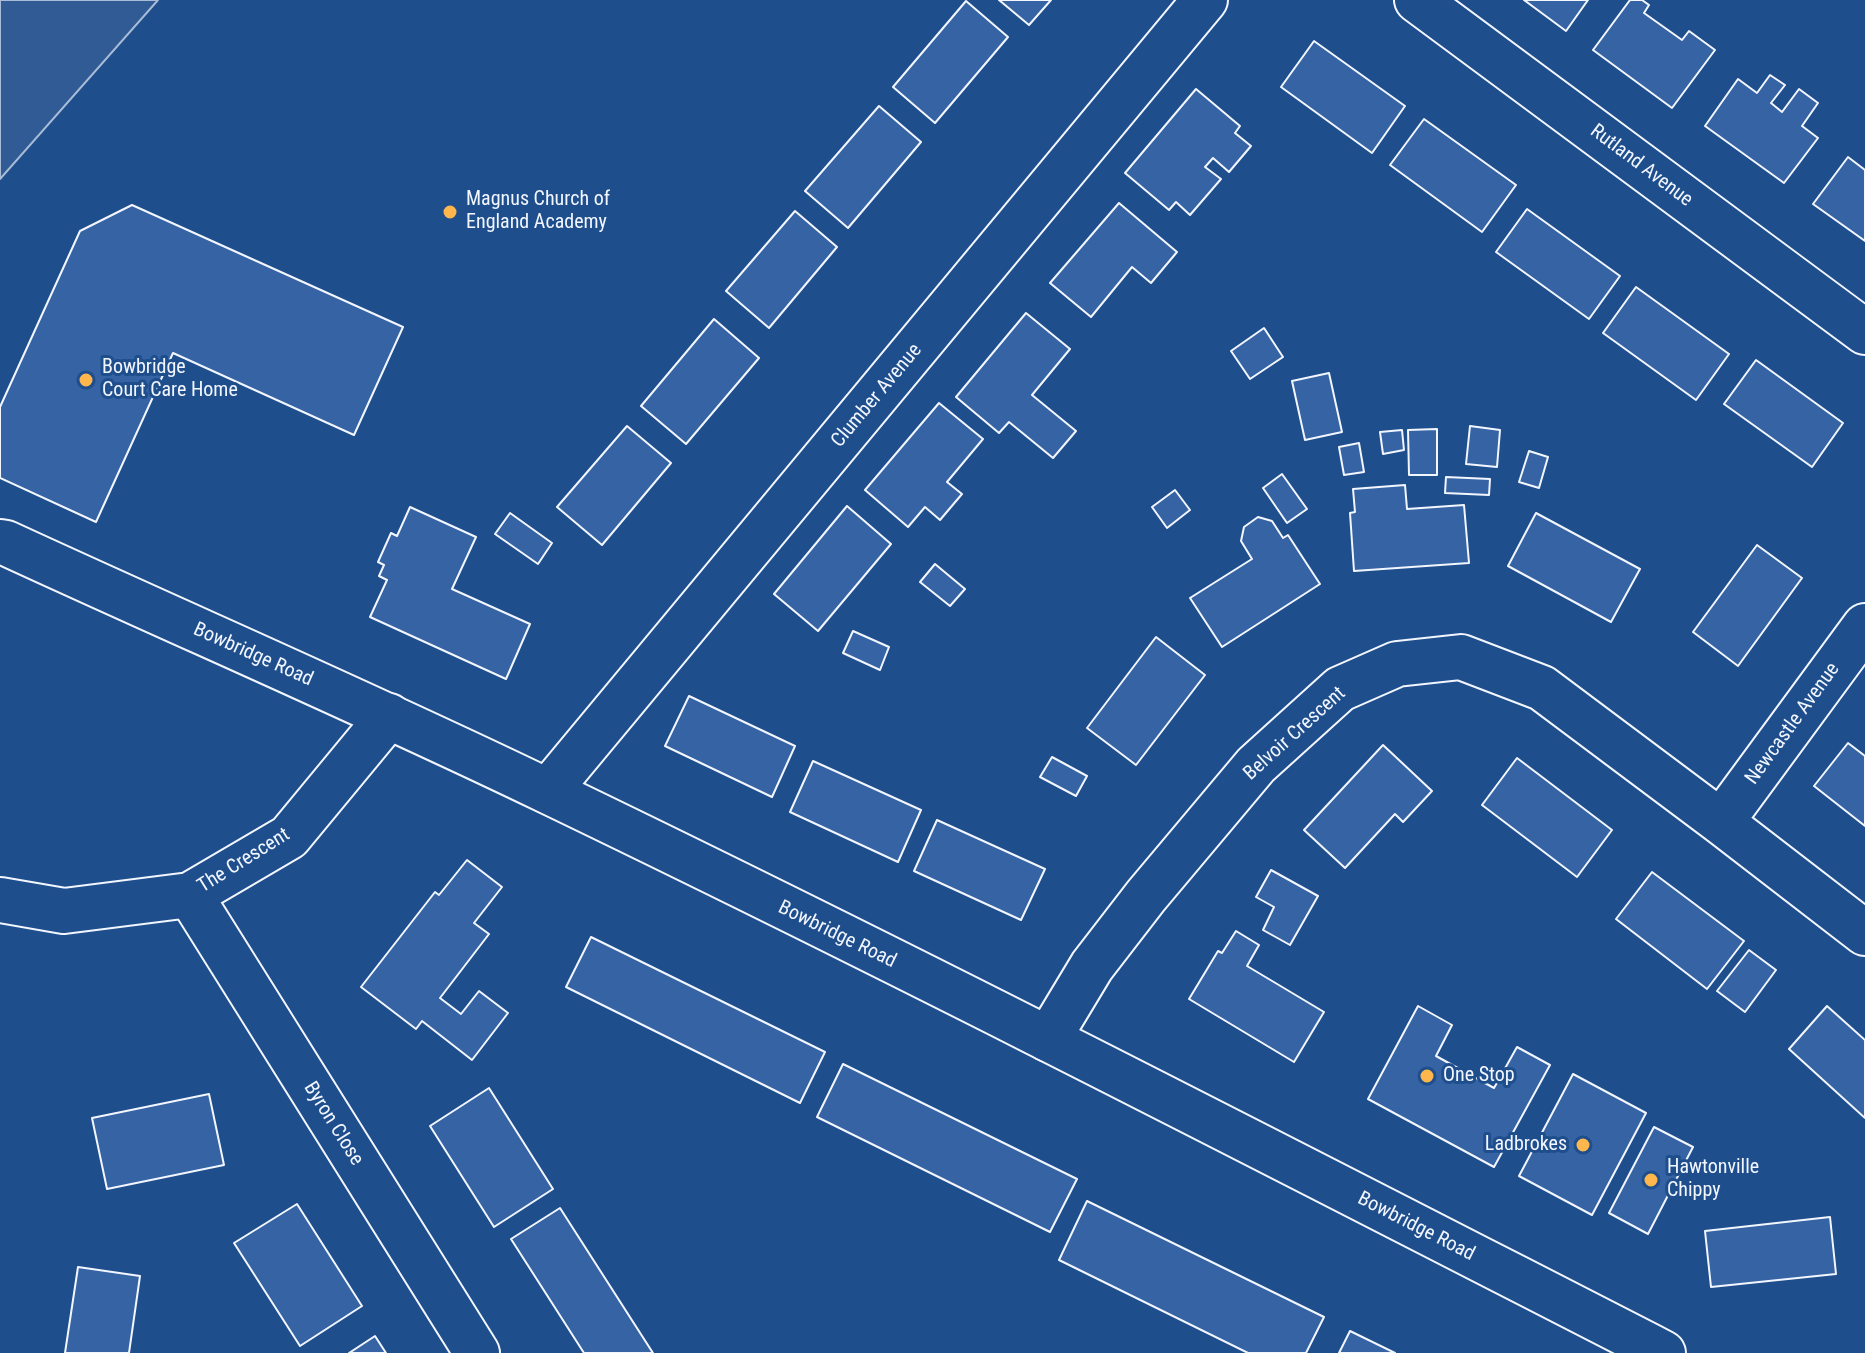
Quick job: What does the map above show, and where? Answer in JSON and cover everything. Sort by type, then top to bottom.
[{"type":"street","name":"Clumber Avenue","points":[[548,791],[1205,0]]},
{"type":"street","name":"Rutland Avenue","points":[[1417,0],[1865,332]]},
{"type":"street","name":"Bowbridge Road","points":[[0,542],[389,716],[548,791],[1048,1039],[1663,1353]]},
{"type":"street","name":"Newcastle Avenue","points":[[1721,822],[1865,626]]},
{"type":"street","name":"Belvoir Crescent","points":[[1048,1039],[1092,966],[1146,896],[1256,765],[1340,689],[1397,664],[1461,657],[1542,688],[1865,933]]},
{"type":"street","name":"The Crescent","points":[[0,900],[64,911],[190,895],[289,837],[389,716]]},
{"type":"street","name":"Byron Close","points":[[190,895],[477,1353]]},
{"type":"shaded area","points":[[0,0],[158,0],[0,179]]},
{"type":"building","points":[[999,0],[1051,0],[1029,25]]},
{"type":"building","points":[[1524,0],[1588,0],[1566,31]]},
{"type":"building","points":[[1630,0],[1642,0],[1649,5],[1644,13],[1682,40],[1689,31],[1715,50],[1672,108],[1593,50]]},
{"type":"building","points":[[966,1],[1008,37],[935,123],[893,87]]},
{"type":"building","points":[[1314,41],[1405,106],[1372,153],[1281,87]]},
{"type":"building","points":[[1770,75],[1785,85],[1771,103],[1782,112],[1799,89],[1818,103],[1802,126],[1818,138],[1784,183],[1705,126],[1738,79],[1757,93]]},
{"type":"building","points":[[1196,89],[1240,126],[1235,133],[1251,146],[1229,172],[1213,158],[1205,167],[1221,179],[1190,215],[1176,202],[1169,210],[1125,173]]},
{"type":"building","points":[[879,106],[921,142],[848,228],[805,191]]},
{"type":"building","points":[[1424,119],[1516,185],[1482,232],[1390,165]]},
{"type":"building","points":[[1848,157],[1865,170],[1865,241],[1813,204]]},
{"type":"building","points":[[1119,203],[1177,252],[1151,283],[1132,267],[1091,317],[1050,283]]},
{"type":"building","name":"Bowbridge Court Care Home","points":[[132,205],[403,327],[354,435],[173,353],[96,522],[0,478],[0,407],[80,231]]},
{"type":"building","points":[[1527,209],[1620,276],[1589,319],[1496,252]]},
{"type":"building","points":[[795,211],[837,247],[769,328],[726,291]]},
{"type":"building","points":[[1636,287],[1729,354],[1696,400],[1603,333]]},
{"type":"building","points":[[1026,313],[1070,349],[1032,395],[1076,431],[1053,458],[1009,422],[999,433],[956,397]]},
{"type":"building","points":[[714,319],[759,358],[686,444],[641,406]]},
{"type":"building","points":[[1264,328],[1283,357],[1250,379],[1231,351]]},
{"type":"building","points":[[1756,360],[1843,423],[1812,467],[1724,404]]},
{"type":"building","points":[[1329,373],[1342,432],[1305,440],[1292,381]]},
{"type":"building","points":[[939,403],[983,439],[947,482],[962,494],[940,520],[925,507],[908,527],[865,490]]},
{"type":"building","points":[[627,426],[671,463],[602,545],[557,507]]},
{"type":"building","points":[[1470,426],[1500,430],[1497,467],[1466,464]]},
{"type":"building","points":[[1437,429],[1437,475],[1409,475],[1408,430]]},
{"type":"building","points":[[1402,430],[1404,450],[1383,454],[1380,432]]},
{"type":"building","points":[[1359,443],[1364,472],[1344,475],[1339,447]]},
{"type":"building","points":[[1529,451],[1548,457],[1539,488],[1519,482]]},
{"type":"building","points":[[1282,474],[1307,509],[1287,523],[1263,488]]},
{"type":"building","points":[[1446,477],[1490,479],[1489,495],[1445,493]]},
{"type":"building","points":[[1405,485],[1407,509],[1464,505],[1469,563],[1354,571],[1350,513],[1355,512],[1353,489]]},
{"type":"building","points":[[1175,490],[1190,510],[1167,528],[1152,507]]},
{"type":"building","points":[[847,506],[891,544],[818,631],[774,594]]},
{"type":"building","points":[[410,507],[476,537],[452,589],[530,624],[506,679],[370,617],[387,580],[379,576],[384,565],[378,562],[391,533],[397,536]]},
{"type":"building","points":[[510,513],[552,543],[538,564],[495,534]]},
{"type":"building","points":[[1536,513],[1640,569],[1611,622],[1508,566]]},
{"type":"building","points":[[1258,517],[1272,521],[1283,538],[1288,535],[1320,584],[1222,647],[1190,598],[1252,559],[1241,541],[1244,527]]},
{"type":"building","points":[[1757,545],[1802,578],[1738,666],[1693,632]]},
{"type":"building","points":[[935,564],[965,589],[950,606],[920,582]]},
{"type":"building","points":[[853,631],[889,647],[880,670],[843,653]]},
{"type":"building","points":[[1156,637],[1205,675],[1136,765],[1087,728]]},
{"type":"building","points":[[689,696],[795,746],[772,797],[665,746]]},
{"type":"building","points":[[1848,743],[1865,756],[1865,826],[1814,786]]},
{"type":"building","points":[[1383,745],[1432,791],[1403,822],[1395,814],[1345,868],[1304,830]]},
{"type":"building","points":[[1052,757],[1087,776],[1076,796],[1040,777]]},
{"type":"building","points":[[1517,758],[1612,830],[1577,877],[1482,805]]},
{"type":"building","points":[[813,761],[921,810],[898,862],[790,812]]},
{"type":"building","points":[[937,820],[1045,869],[1021,920],[914,871]]},
{"type":"building","points":[[467,860],[502,887],[474,923],[489,934],[440,998],[461,1014],[479,991],[508,1013],[472,1060],[422,1021],[416,1029],[361,987],[435,892],[439,895]]},
{"type":"building","points":[[1271,870],[1318,896],[1290,945],[1263,930],[1274,907],[1256,897]]},
{"type":"building","points":[[1652,872],[1744,941],[1707,989],[1616,919]]},
{"type":"building","points":[[1236,931],[1259,945],[1247,966],[1324,1012],[1294,1062],[1189,999],[1218,951],[1222,953]]},
{"type":"building","points":[[591,937],[825,1052],[800,1103],[566,987]]},
{"type":"building","points":[[1749,950],[1776,970],[1745,1012],[1717,991]]},
{"type":"building","name":"One Stop","points":[[1418,1006],[1452,1025],[1436,1056],[1494,1088],[1517,1047],[1550,1065],[1494,1167],[1368,1099]]},
{"type":"building","points":[[1827,1006],[1865,1040],[1865,1118],[1789,1049]]},
{"type":"building","points":[[843,1064],[1077,1179],[1050,1232],[817,1117]]},
{"type":"building","name":"Ladbrokes","points":[[1573,1074],[1646,1113],[1592,1215],[1519,1176]]},
{"type":"building","points":[[489,1088],[553,1189],[494,1227],[430,1126]]},
{"type":"building","points":[[209,1094],[224,1165],[107,1189],[92,1118]]},
{"type":"building","name":"Hawtonville Chippy","points":[[1654,1127],[1693,1147],[1648,1234],[1609,1213]]},
{"type":"building","points":[[1087,1201],[1324,1317],[1306,1353],[1248,1353],[1059,1260]]},
{"type":"building","points":[[297,1204],[362,1306],[300,1346],[234,1243]]},
{"type":"building","points":[[560,1208],[653,1353],[584,1353],[511,1239]]},
{"type":"building","points":[[1830,1217],[1836,1274],[1711,1287],[1705,1231]]},
{"type":"building","points":[[78,1267],[140,1276],[129,1353],[65,1353]]},
{"type":"building","points":[[1350,1331],[1395,1353],[1339,1353]]},
{"type":"building","points":[[375,1336],[386,1353],[349,1353]]},
{"type":"place","name":"Magnus Church of England Academy","points":[[450,212]]},
{"type":"place","name":"Bowbridge Court Care Home","points":[[86,380]]},
{"type":"place","name":"One Stop","points":[[1427,1076]]},
{"type":"place","name":"Ladbrokes","points":[[1583,1145]]},
{"type":"place","name":"Hawtonville Chippy","points":[[1651,1180]]}]
